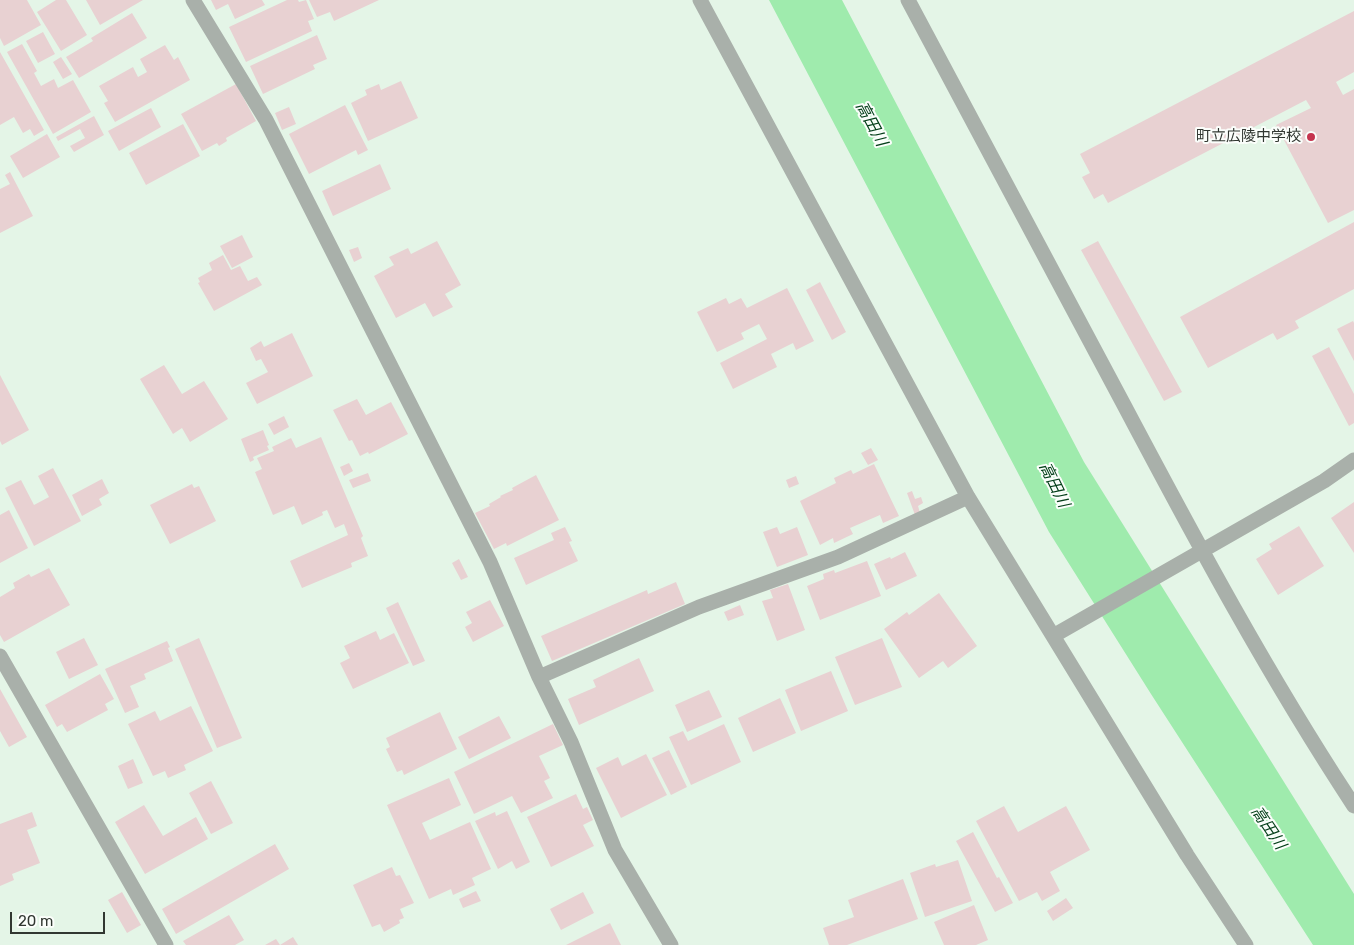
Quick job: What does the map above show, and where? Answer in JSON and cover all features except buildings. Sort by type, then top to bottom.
[{"type":"street","points":[[193,0],[266,120],[490,562],[539,677],[571,742],[615,850],[671,945]]},
{"type":"street","points":[[700,0],[968,497],[1057,633],[1182,846],[1246,945]]},
{"type":"street","points":[[908,0],[1199,552],[1322,758],[1354,806]]},
{"type":"street","points":[[1057,633],[1324,481],[1354,460]]},
{"type":"street","points":[[539,677],[698,607],[838,557],[968,497]]},
{"type":"street","points":[[0,656],[166,945]]},
{"type":"water","name":"高田川","points":[[769,0],[842,0],[1084,462],[1354,894],[1354,945],[1313,945],[1049,532]]},
{"type":"place","name":"町立広陵中学校","points":[[1311,137]]}]
